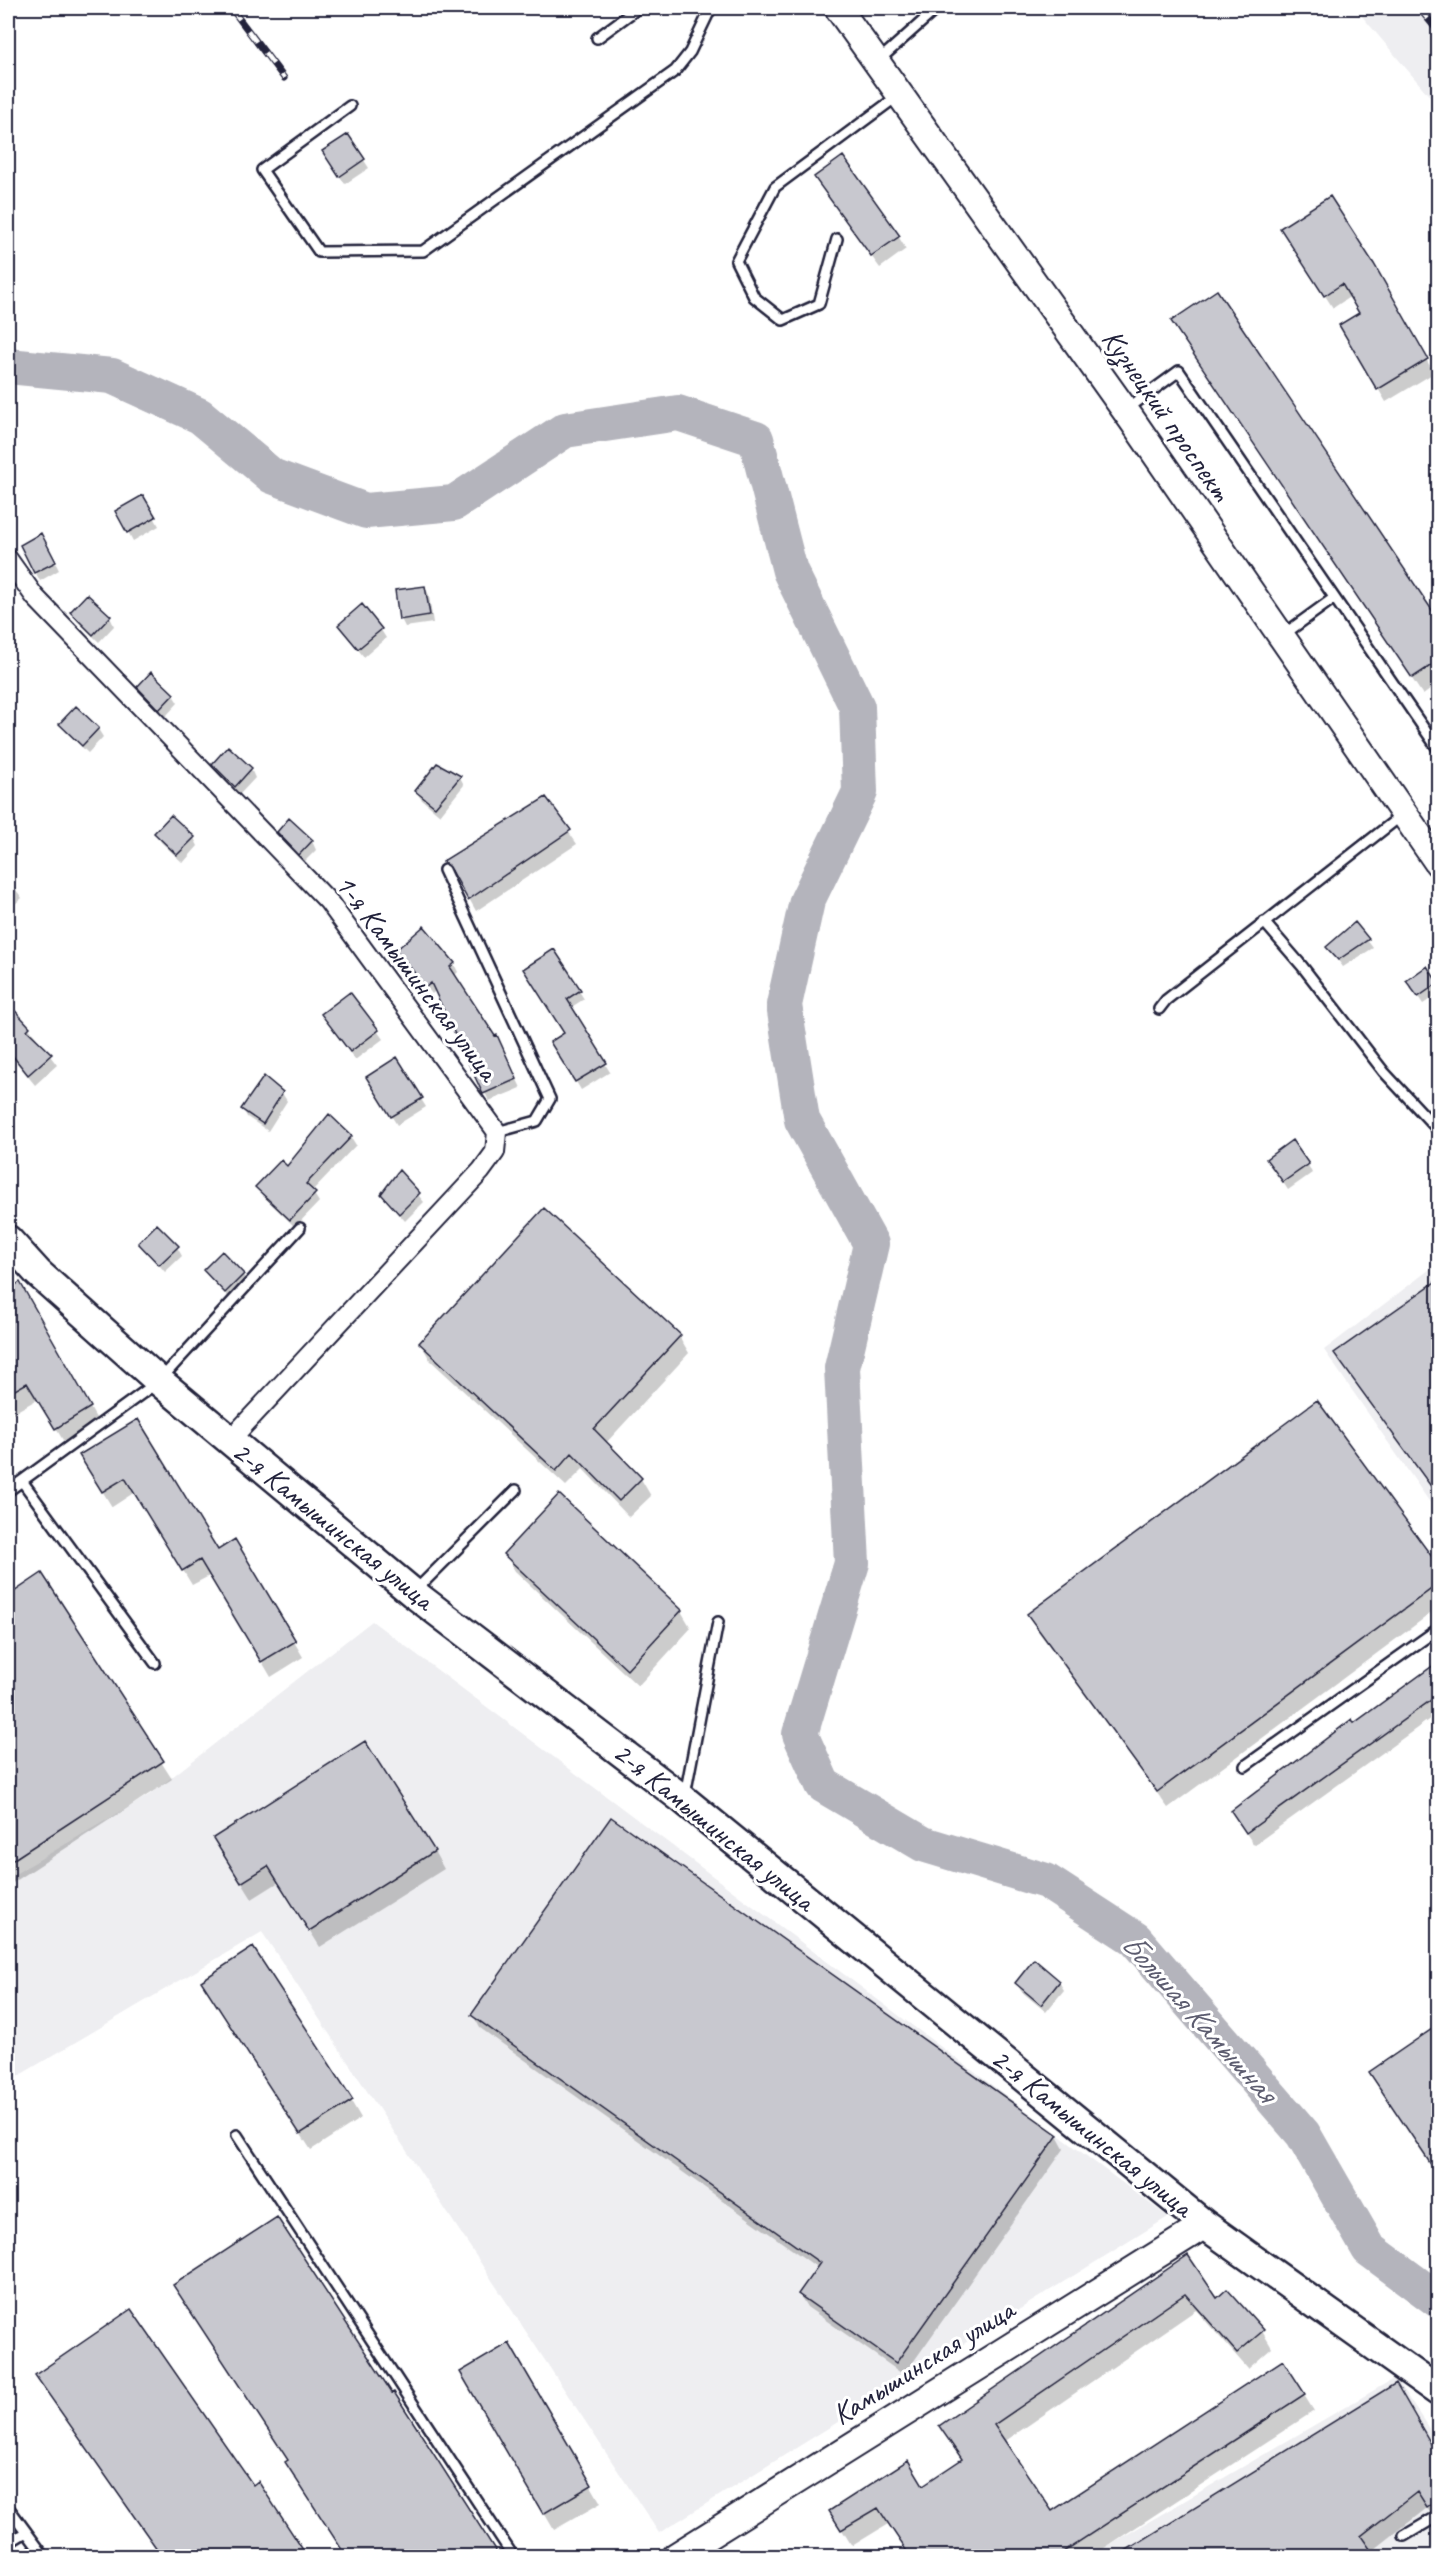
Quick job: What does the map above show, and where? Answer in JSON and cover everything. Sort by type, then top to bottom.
[{"type":"main road","name":"2-я Камышинская улица","points":[[8,1240],[38,1273],[159,1381],[413,1593],[684,1800],[1205,2225],[1438,2391]]},
{"type":"street","name":"Кузнецкий проспект","points":[[838,8],[1125,411],[1438,863]]},
{"type":"street","name":"1-я Камышинская улица","points":[[8,559],[35,597],[328,901],[497,1132]]},
{"type":"street","points":[[230,1440],[481,1171],[495,1152],[497,1132]]},
{"type":"street","name":"Камышинская улица","points":[[676,2556],[1205,2225]]},
{"type":"lane","points":[[597,38],[638,8]]},
{"type":"lane","points":[[350,106],[262,170],[319,252],[423,250],[675,70],[690,52],[711,8]]},
{"type":"lane","points":[[876,63],[933,12]]},
{"type":"lane","points":[[837,239],[819,304],[783,320],[754,297],[736,261],[776,187],[899,96]]},
{"type":"lane","points":[[1125,411],[1179,371],[1438,749]]},
{"type":"lane","points":[[1281,636],[1334,598]]},
{"type":"lane","points":[[1159,1009],[1166,1000],[1404,813]]},
{"type":"lane","points":[[444,870],[550,1099],[537,1121],[497,1132]]},
{"type":"lane","points":[[1264,922],[1302,966],[1384,1072],[1438,1130]]},
{"type":"lane","points":[[8,1491],[159,1381],[300,1228]]},
{"type":"lane","points":[[22,1481],[155,1663]]},
{"type":"lane","points":[[413,1593],[516,1490]]},
{"type":"lane","points":[[684,1800],[718,1622]]},
{"type":"lane","points":[[1245,1766],[1438,1629]]},
{"type":"lane","points":[[237,2135],[513,2556]]},
{"type":"lane","points":[[8,2507],[44,2556]]},
{"type":"lane","points":[[1404,2536],[1438,2516]]},
{"type":"lane","points":[[8,2543],[26,2532]]},
{"type":"shaded area","points":[[1355,8],[1438,8],[1438,106]]},
{"type":"shaded area","points":[[1438,1263],[1438,1514],[1324,1350]]},
{"type":"shaded area","points":[[372,1621],[1168,2217],[659,2533],[262,1932],[8,2082],[8,1878],[149,1795]]},
{"type":"shaded area","points":[[1395,2378],[1438,2442],[1438,2556],[1090,2556]]},
{"type":"building","points":[[348,134],[365,159],[339,177],[322,151]]},
{"type":"building","points":[[843,156],[900,236],[871,256],[814,177]]},
{"type":"building","points":[[1330,196],[1374,264],[1428,359],[1377,390],[1339,325],[1359,313],[1342,284],[1324,296],[1280,228]]},
{"type":"building","points":[[1217,290],[1438,619],[1438,661],[1412,678],[1171,321]]},
{"type":"building","points":[[143,495],[156,517],[127,533],[115,511]]},
{"type":"building","points":[[41,533],[56,562],[34,573],[20,545]]},
{"type":"building","points":[[425,586],[430,615],[399,620],[395,590]]},
{"type":"building","points":[[87,594],[111,616],[93,635],[70,612]]},
{"type":"building","points":[[362,604],[382,629],[358,649],[338,625]]},
{"type":"building","points":[[151,672],[174,694],[159,710],[137,687]]},
{"type":"building","points":[[76,706],[99,728],[82,746],[59,724]]},
{"type":"building","points":[[228,746],[252,768],[235,787],[212,764]]},
{"type":"building","points":[[437,763],[461,776],[435,807],[415,791]]},
{"type":"building","points":[[546,797],[571,830],[468,900],[450,867],[443,861]]},
{"type":"building","points":[[171,815],[195,837],[177,855],[154,833]]},
{"type":"building","points":[[289,818],[313,840],[299,855],[277,832]]},
{"type":"building","points":[[1355,922],[1369,939],[1338,960],[1326,947]]},
{"type":"building","points":[[424,926],[455,963],[450,967],[495,1036],[497,1035],[517,1079],[483,1094],[431,983],[426,987],[396,950]]},
{"type":"building","points":[[554,949],[581,990],[567,999],[607,1063],[575,1082],[550,1042],[564,1033],[523,969]]},
{"type":"building","points":[[1427,966],[1438,983],[1418,997],[1406,981]]},
{"type":"building","points":[[350,992],[379,1030],[350,1052],[321,1014]]},
{"type":"building","points":[[8,1003],[30,1027],[27,1030],[52,1054],[28,1075],[8,1050]]},
{"type":"building","points":[[397,1057],[423,1098],[391,1117],[366,1077]]},
{"type":"building","points":[[264,1076],[283,1092],[263,1124],[241,1109]]},
{"type":"building","points":[[329,1114],[352,1136],[306,1184],[316,1193],[290,1220],[255,1187],[281,1160],[287,1166]]},
{"type":"building","points":[[1292,1140],[1309,1164],[1283,1182],[1266,1159]]},
{"type":"building","points":[[399,1170],[420,1193],[399,1214],[381,1194]]},
{"type":"building","points":[[544,1208],[681,1335],[594,1429],[642,1478],[619,1501],[572,1453],[556,1471],[419,1343]]},
{"type":"building","points":[[157,1224],[179,1246],[159,1265],[138,1243]]},
{"type":"building","points":[[222,1251],[244,1274],[225,1293],[203,1270]]},
{"type":"building","points":[[1438,1280],[1438,1496],[1334,1353]]},
{"type":"building","points":[[20,1282],[91,1407],[55,1429],[27,1383],[8,1394],[8,1290]]},
{"type":"building","points":[[1317,1400],[1438,1565],[1438,1584],[1157,1792],[1027,1614]]},
{"type":"building","points":[[138,1419],[218,1550],[235,1539],[296,1641],[261,1662],[200,1560],[182,1571],[125,1478],[102,1492],[79,1455]]},
{"type":"building","points":[[559,1494],[682,1610],[627,1670],[503,1554]]},
{"type":"building","points":[[42,1573],[164,1761],[8,1863],[8,1596]]},
{"type":"building","points":[[1438,1662],[1438,1695],[1246,1833],[1231,1811],[1352,1719],[1354,1723]]},
{"type":"building","points":[[365,1741],[435,1851],[309,1931],[268,1866],[241,1883],[213,1838]]},
{"type":"building","points":[[611,1817],[1058,2135],[896,2363],[798,2294],[820,2263],[471,2015]]},
{"type":"building","points":[[253,1947],[353,2100],[300,2134],[201,1981]]},
{"type":"building","points":[[1034,1959],[1060,1981],[1041,2005],[1015,1983]]},
{"type":"building","points":[[1438,2025],[1438,2175],[1369,2072]]},
{"type":"building","points":[[277,2217],[392,2393],[394,2392],[499,2556],[346,2556],[285,2462],[288,2460],[173,2285]]},
{"type":"building","points":[[1188,2255],[1217,2298],[1227,2289],[1264,2330],[1237,2353],[1185,2294],[994,2425],[1052,2511],[1283,2360],[1305,2394],[1057,2556],[910,2556],[878,2508],[841,2530],[829,2511],[908,2460],[923,2485],[962,2459],[939,2426]]},
{"type":"building","points":[[131,2309],[253,2485],[258,2481],[307,2556],[162,2556],[35,2375]]},
{"type":"building","points":[[509,2343],[592,2485],[543,2514],[460,2372]]},
{"type":"building","points":[[1396,2383],[1438,2456],[1438,2500],[1427,2508],[1417,2492],[1361,2536],[1375,2556],[1117,2556]]},
{"type":"waterway","name":"Большая Камышная","points":[[8,366],[112,376],[200,416],[272,476],[366,511],[454,503],[565,430],[678,413],[756,439],[790,571],[857,707],[860,792],[807,901],[784,1005],[802,1120],[871,1244],[842,1368],[852,1563],[800,1734],[823,1785],[923,1844],[1046,1881],[1135,1939],[1303,2134],[1369,2249],[1438,2300]]},
{"type":"railway","points":[[231,8],[284,78]]},
{"type":"railway","points":[[1419,8],[1438,31]]}]
